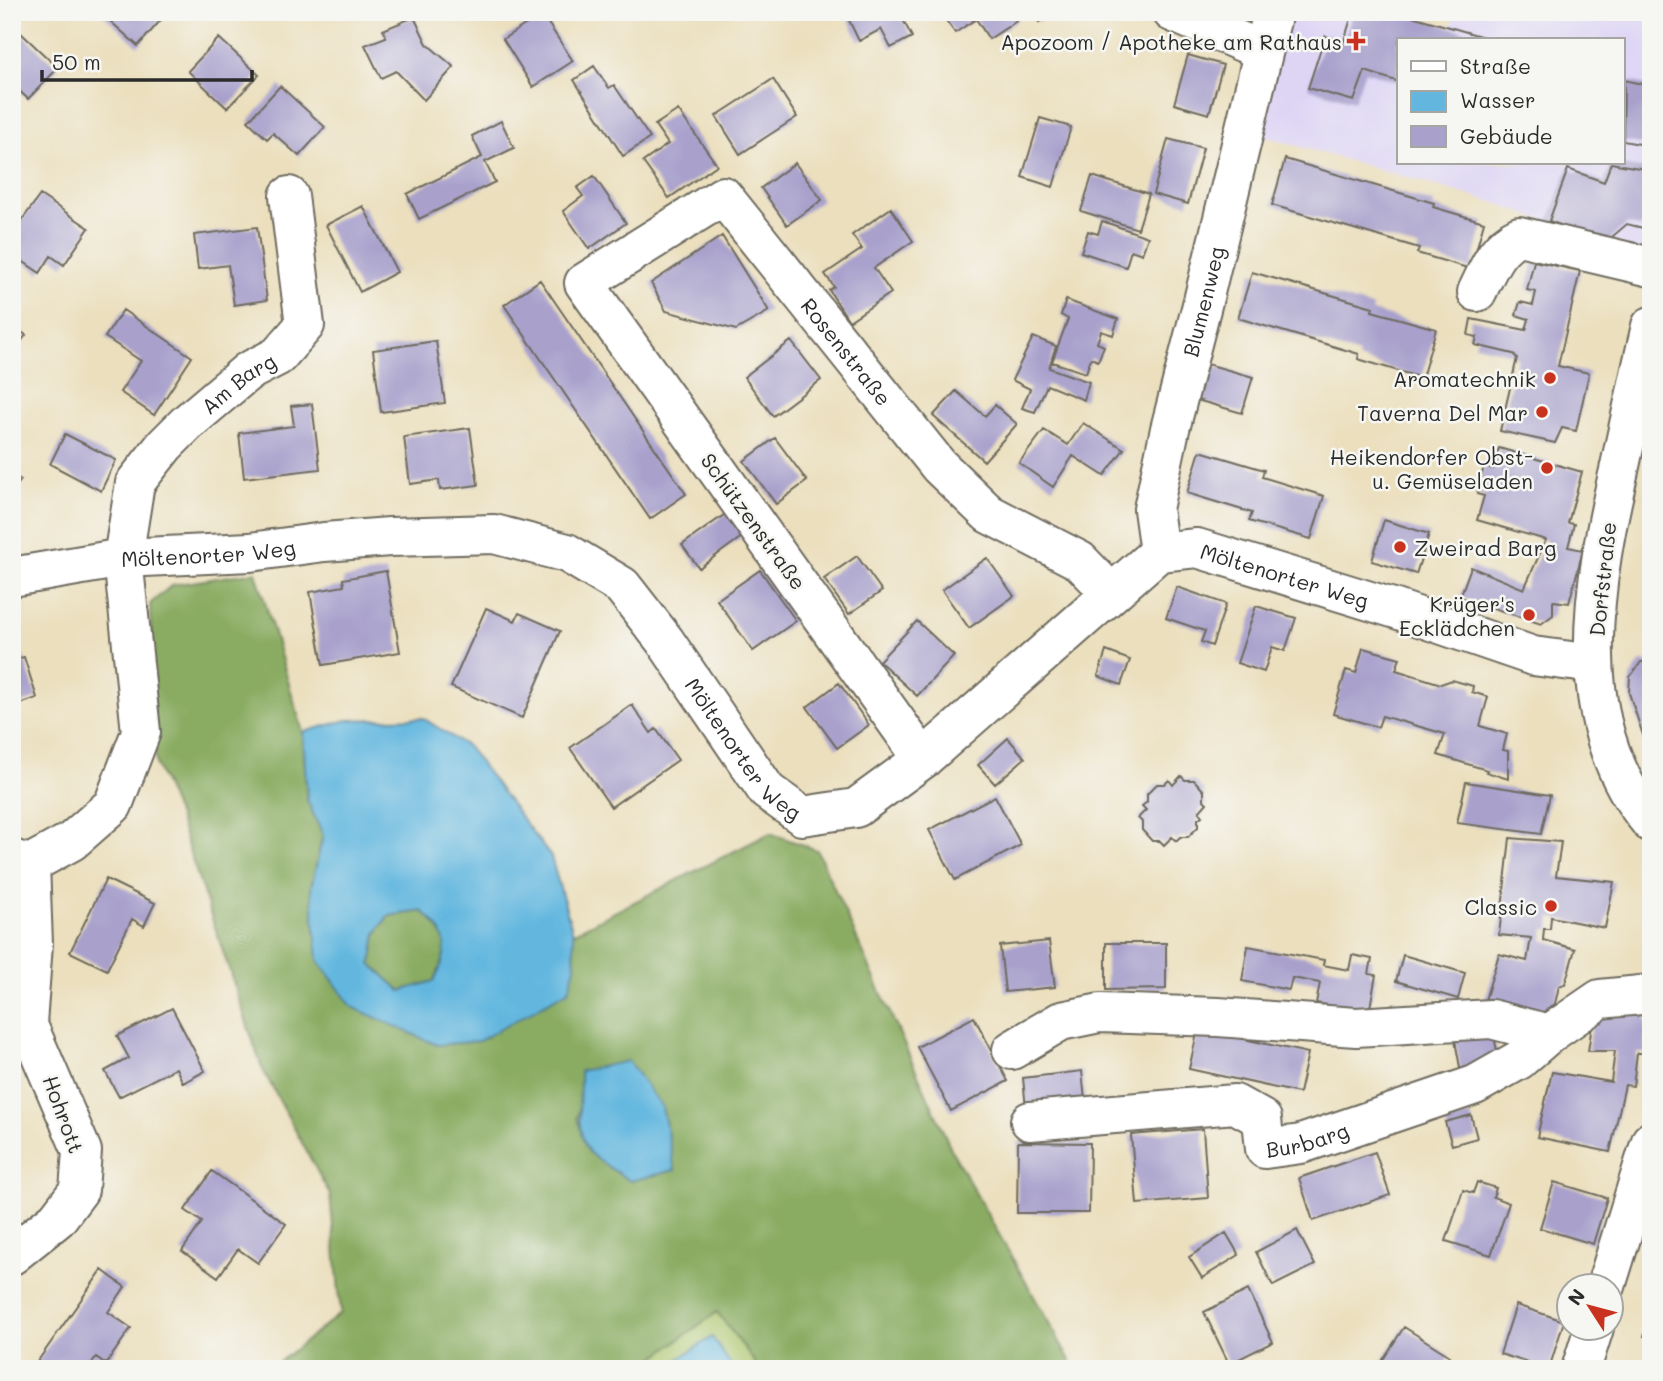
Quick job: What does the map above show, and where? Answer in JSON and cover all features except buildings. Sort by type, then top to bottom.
[{"type":"street","points":[[1172,12],[1263,51]]},
{"type":"street","name":"Blumenweg","points":[[1159,552],[1153,509],[1170,429],[1273,12]]},
{"type":"street","name":"Am Barg","points":[[123,558],[135,483],[165,445],[188,422],[247,372],[278,356],[305,325],[289,196]]},
{"type":"street","name":"Rosenstraße","points":[[584,283],[723,196],[939,466],[989,514],[1080,561],[1111,593]]},
{"type":"street","points":[[1477,292],[1498,251],[1518,236],[1651,267]]},
{"type":"street","name":"Schützenstraße","points":[[584,283],[923,759]]},
{"type":"street","name":"Dorfstraße","points":[[1651,326],[1605,530],[1596,594],[1594,664],[1607,744],[1625,785],[1651,823]]},
{"type":"street","name":"Möltenorter Weg","points":[[12,577],[123,558],[250,552],[390,537],[494,534],[567,553],[622,586],[665,641],[767,791],[802,816],[856,808],[923,759],[1159,552],[1197,548],[1396,609],[1533,656],[1594,664]]},
{"type":"street","name":"Hohrott","points":[[12,1255],[57,1219],[79,1190],[82,1151],[27,1023],[33,944],[21,861],[72,841],[113,805],[141,732],[123,558]]},
{"type":"street","name":"Burbarg","points":[[1030,1121],[1235,1104],[1262,1119],[1265,1149],[1301,1144],[1475,1084],[1519,1060],[1549,1034],[1600,999],[1651,994]]},
{"type":"street","points":[[1012,1051],[1061,1021],[1100,1013],[1218,1017],[1356,1027],[1491,1019],[1549,1034]]},
{"type":"street","points":[[1610,1272],[1651,1141]]},
{"type":"street","points":[[1581,1369],[1590,1342]]},
{"type":"shaded area","points":[[1288,12],[1398,12],[1451,27],[1456,12],[1651,12],[1651,226],[1644,258],[1493,202],[1256,134]]},
{"type":"green space","points":[[256,572],[303,732],[307,800],[323,835],[311,888],[352,1007],[575,967],[573,933],[770,833],[817,850],[953,1153],[1075,1369],[760,1369],[717,1312],[638,1369],[270,1369],[341,1313],[330,1195],[262,1068],[177,814],[156,764],[150,604],[172,585]],"holes":[[[581,1103],[675,1170],[630,1181],[589,1152],[577,1118]]]},
{"type":"green space","points":[[422,911],[443,935],[443,960],[434,981],[401,991],[371,964],[376,934],[388,916]]},
{"type":"green space","points":[[717,1312],[760,1369],[638,1369]]},
{"type":"water","points":[[423,718],[468,747],[551,857],[573,933],[575,967],[569,990],[479,1041],[437,1045],[352,1007],[318,960],[311,888],[323,835],[307,800],[303,732],[347,720]],"holes":[[[422,911],[431,919],[445,943],[443,961],[434,981],[401,991],[371,964],[376,934],[388,916]]]},
{"type":"water","points":[[628,1061],[662,1107],[675,1170],[630,1181],[589,1152],[581,1134],[579,1113],[580,1071]]},
{"type":"water","points":[[712,1337],[734,1369],[664,1369]]},
{"type":"place","name":"Apozoom / Apotheke am Rathaus","points":[[1356,41]]},
{"type":"place","name":"Aromatechnik","points":[[1550,378]]},
{"type":"place","name":"Taverna Del Mar","points":[[1542,412]]},
{"type":"place","name":"Heikendorfer Obst- u. Gemüseladen","points":[[1547,468]]},
{"type":"place","name":"Zweirad Barg","points":[[1400,547]]},
{"type":"place","name":"Krüger's Ecklädchen","points":[[1529,615]]},
{"type":"place","name":"Classic","points":[[1551,906]]}]
